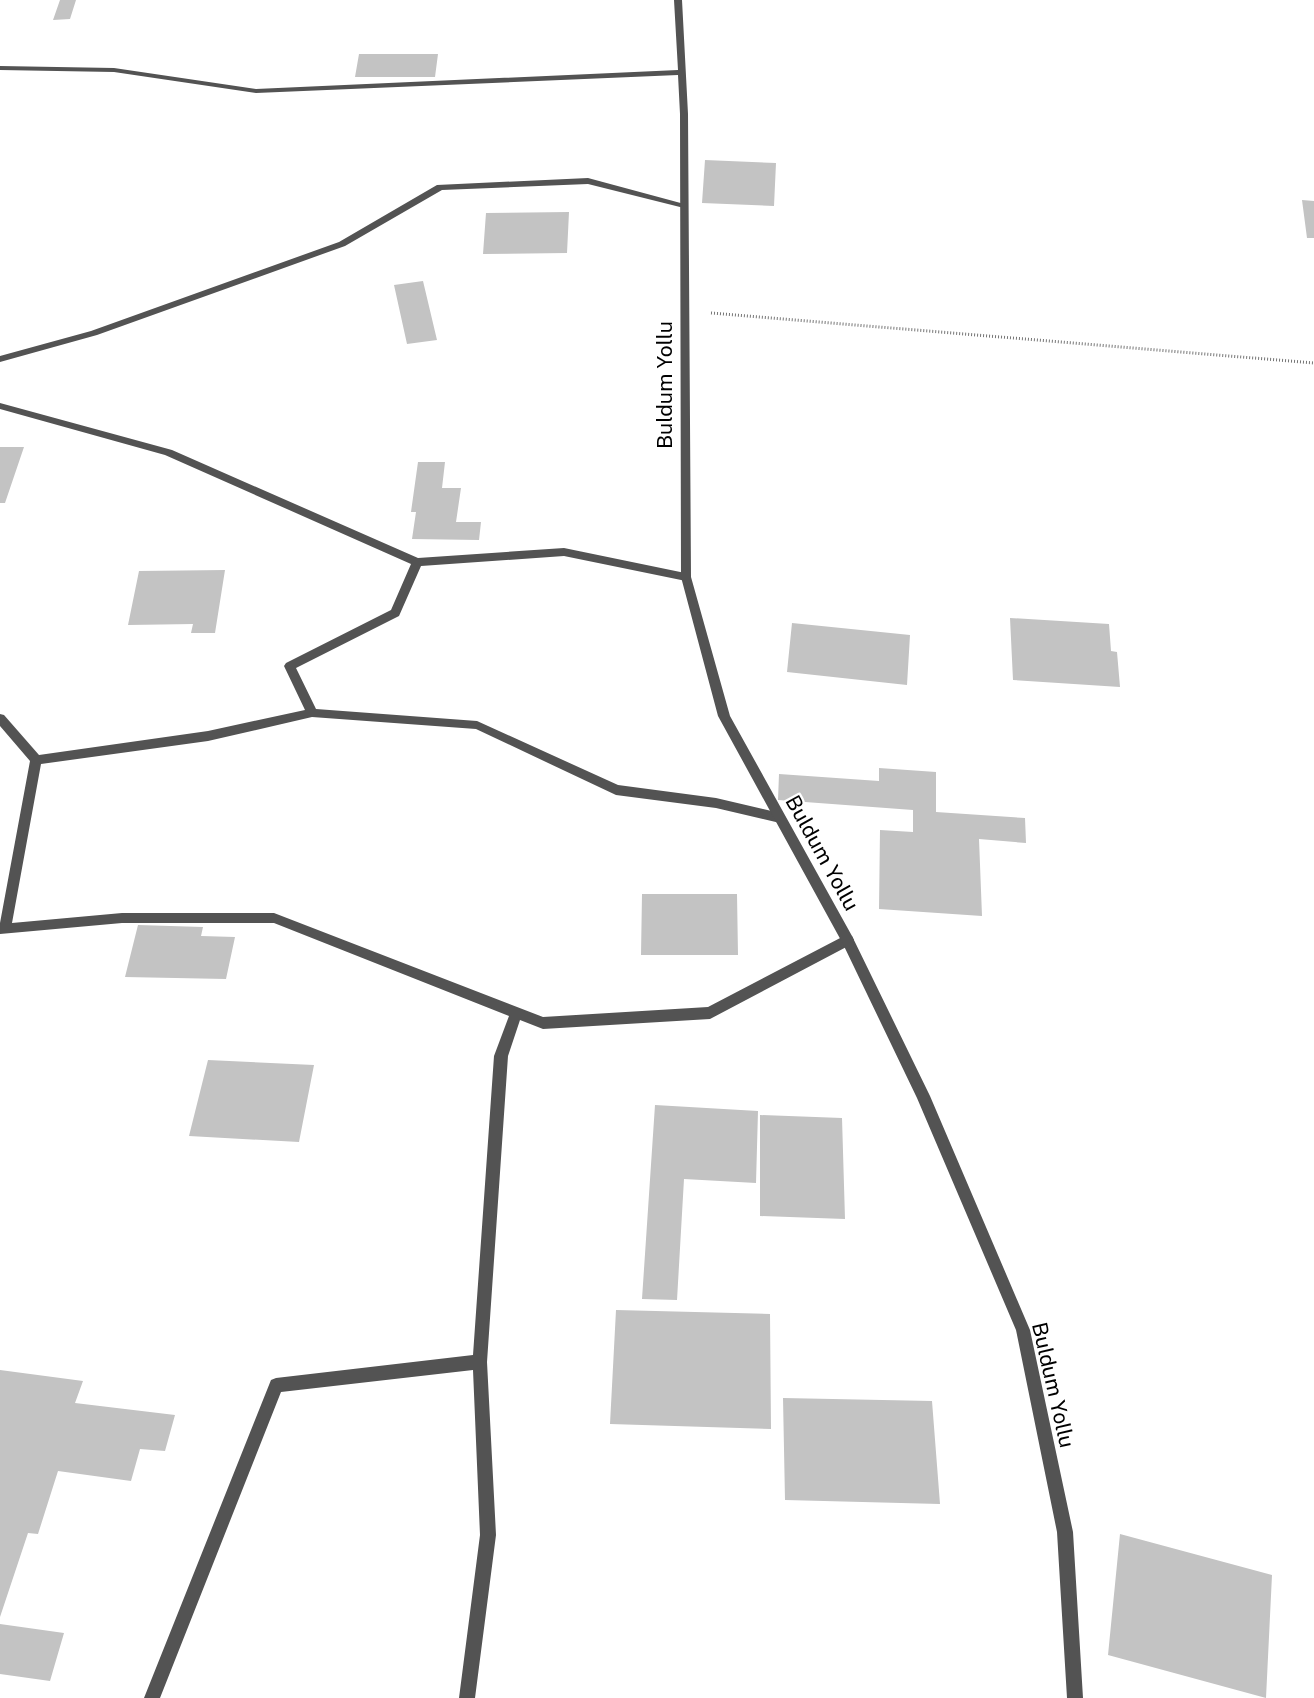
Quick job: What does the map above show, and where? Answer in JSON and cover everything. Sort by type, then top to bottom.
[{"type":"street","name":"Buldum Yollu","points":[[678,0],[682,72],[684,205],[686,577],[724,716],[848,940],[923,1096],[1023,1330],[1065,1532],[1075,1698]]},
{"type":"street","points":[[0,68],[114,70],[256,91],[682,72]]},
{"type":"street","points":[[0,360],[94,333],[342,244],[440,187],[588,181],[684,205]]},
{"type":"street","points":[[0,406],[168,452],[417,561],[564,552],[686,577]]},
{"type":"street","points":[[312,713],[290,666],[394,613],[417,561]]},
{"type":"street","points":[[36,760],[208,736],[312,713],[477,725],[616,790],[716,803],[780,818]]},
{"type":"street","points":[[0,718],[36,760]]},
{"type":"street","points":[[36,760],[3,929],[122,918],[274,918],[543,1023],[710,1013],[848,940]]},
{"type":"street","points":[[467,1698],[489,1535],[480,1362],[501,1056],[516,1014]]},
{"type":"street","points":[[152,1698],[276,1385],[480,1362]]},
{"type":"path","points":[[684,311],[1314,363]]},
{"type":"building","points":[[60,0],[76,0],[70,19],[53,20]]},
{"type":"building","points":[[359,54],[438,54],[435,77],[355,77]]},
{"type":"building","points":[[705,160],[776,163],[774,206],[702,203]]},
{"type":"building","points":[[1302,200],[1314,201],[1314,238],[1307,238]]},
{"type":"building","points":[[569,212],[567,253],[483,254],[486,213]]},
{"type":"building","points":[[423,281],[437,340],[407,344],[394,285]]},
{"type":"building","points":[[0,447],[24,447],[5,503],[0,503]]},
{"type":"building","points":[[418,462],[445,462],[442,488],[461,488],[456,522],[481,522],[479,540],[412,539],[416,512],[411,512]]},
{"type":"building","points":[[225,570],[215,633],[191,633],[193,624],[128,625],[139,571]]},
{"type":"building","points":[[1010,618],[1109,624],[1111,651],[1117,652],[1120,687],[1013,680]]},
{"type":"building","points":[[792,623],[910,635],[907,685],[787,672]]},
{"type":"building","points":[[879,768],[936,772],[936,812],[1025,818],[1026,843],[979,839],[982,916],[879,909],[880,830],[913,832],[913,810],[778,800],[779,774],[879,781]]},
{"type":"building","points":[[642,894],[737,894],[738,955],[641,955]]},
{"type":"building","points":[[138,925],[203,927],[201,936],[235,937],[226,979],[125,977]]},
{"type":"building","points":[[208,1060],[314,1065],[299,1142],[189,1136]]},
{"type":"building","points":[[655,1105],[758,1111],[756,1183],[684,1179],[677,1300],[642,1299]]},
{"type":"building","points":[[760,1115],[842,1118],[845,1219],[760,1216]]},
{"type":"building","points":[[616,1310],[770,1314],[771,1429],[610,1424]]},
{"type":"building","points":[[0,1370],[83,1381],[75,1403],[175,1415],[165,1451],[140,1449],[131,1481],[58,1471],[38,1534],[28,1533],[0,1617]]},
{"type":"building","points":[[783,1398],[932,1401],[940,1504],[785,1500]]},
{"type":"building","points":[[1120,1534],[1272,1575],[1266,1698],[1108,1655]]},
{"type":"building","points":[[0,1624],[64,1633],[50,1681],[0,1674]]}]
